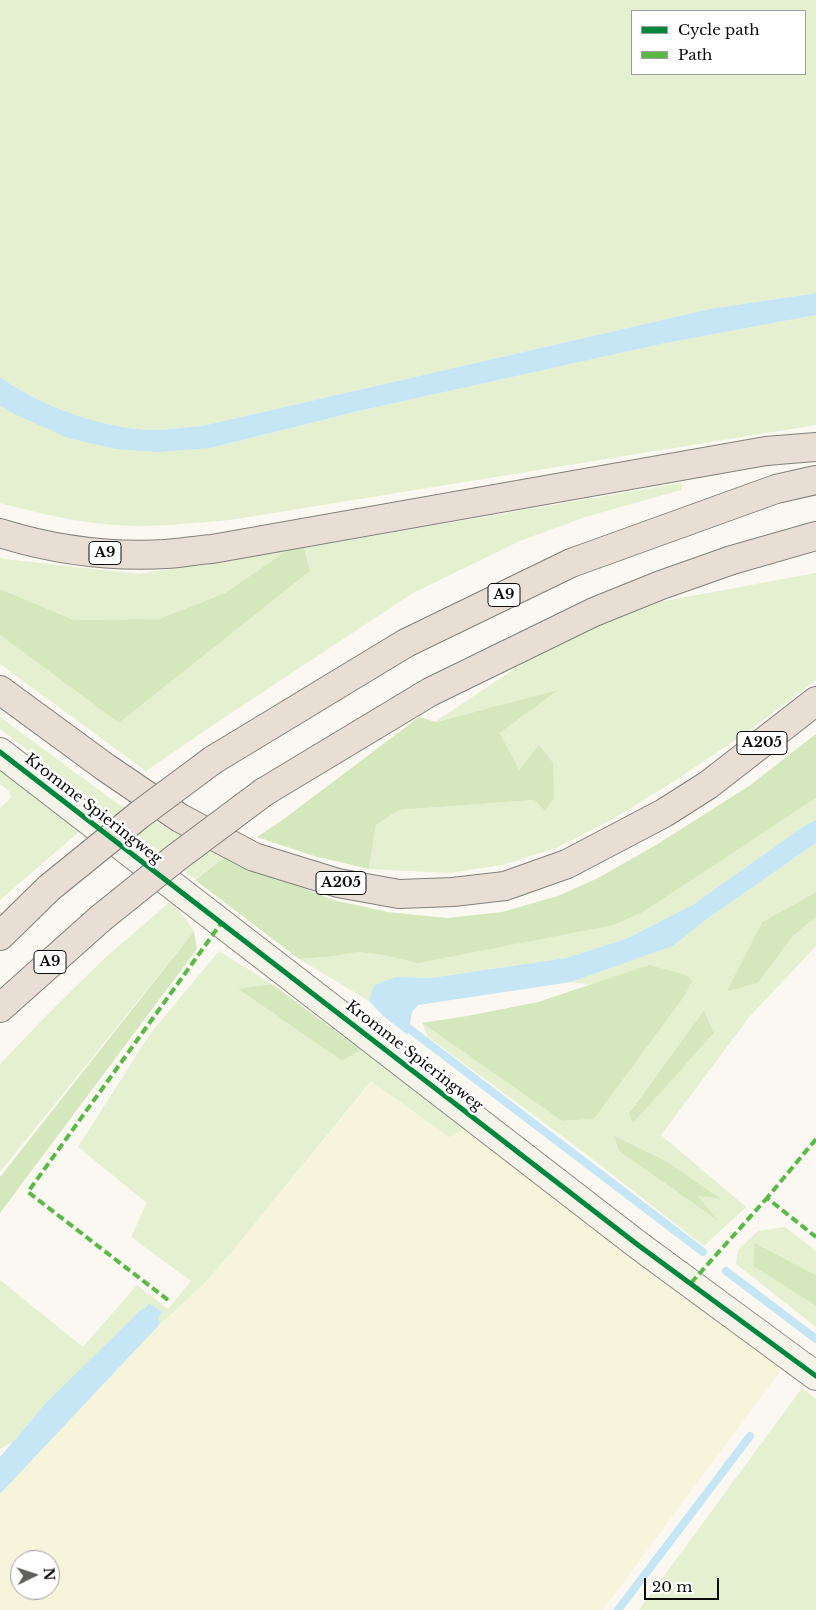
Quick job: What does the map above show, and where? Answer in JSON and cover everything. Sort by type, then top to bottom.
[{"type":"highway","name":"A9","points":[[0,533],[25,541],[75,551],[115,554],[166,554],[222,547],[766,451],[816,448]]},
{"type":"highway","name":"A9","points":[[0,936],[48,888],[213,760],[406,642],[570,563],[776,489],[816,480]]},
{"type":"highway","name":"A9","points":[[0,1008],[101,918],[177,856],[264,792],[430,692],[594,612],[661,585],[732,560],[816,536]]},
{"type":"highway","name":"A205","points":[[0,690],[97,761],[180,818],[254,857],[338,883],[399,894],[453,892],[505,886],[567,864],[664,814],[708,785],[816,701]]},
{"type":"street","name":"Kromme Spieringweg","points":[[0,752],[638,1245],[816,1376]]},
{"type":"shaded area","points":[[372,1081],[449,1136],[465,1129],[495,1149],[784,1366],[603,1610],[0,1610],[0,1494],[160,1324],[201,1287]]},
{"type":"green space","points":[[0,0],[816,0],[816,293],[710,309],[202,426],[152,430],[113,425],[73,414],[34,398],[0,377]]},
{"type":"green space","points":[[816,315],[816,425],[230,520],[157,526],[114,525],[57,517],[0,503],[0,406],[14,414],[211,448],[359,411],[661,344]]},
{"type":"green space","points":[[681,483],[683,485],[681,490],[585,517],[520,541],[413,593],[146,771],[0,664],[0,635],[119,723],[310,571],[304,548]]},
{"type":"green space","points":[[304,548],[310,571],[119,723],[0,635],[0,589],[74,620],[159,619],[225,593],[286,551]]},
{"type":"green space","points":[[286,551],[225,593],[159,619],[74,620],[0,589],[0,557],[139,574]]},
{"type":"green space","points":[[816,573],[816,680],[753,728],[676,780],[611,820],[556,848],[502,865],[449,873],[369,869],[376,825],[399,810],[534,800],[545,811],[519,771],[500,733],[556,691],[435,722],[532,657],[637,606]]},
{"type":"green space","points":[[558,690],[500,733],[519,770],[539,745],[553,763],[554,798],[545,811],[534,800],[399,810],[376,825],[369,869],[314,856],[257,837],[419,717],[436,722]]},
{"type":"green space","points":[[0,717],[118,804],[225,857],[195,879],[0,729]]},
{"type":"green space","points":[[816,734],[816,798],[643,912],[613,925],[418,963],[384,955],[358,952],[299,959],[195,880],[225,857],[333,900],[388,912],[447,918],[502,912],[558,896],[598,878],[656,845],[749,786]]},
{"type":"green space","points":[[0,769],[80,831],[0,900],[0,808],[11,798],[10,792],[0,784]]},
{"type":"green space","points":[[816,798],[816,820],[804,826],[694,904],[628,938],[566,958],[430,978],[396,977],[374,985],[369,1001],[299,959],[358,952],[384,955],[643,912]]},
{"type":"green space","points":[[816,843],[816,892],[762,922],[728,990],[758,983],[793,936],[816,917],[816,946],[750,1016],[661,1135],[746,1207],[704,1246],[581,1150],[428,1037],[422,1023],[562,1121],[594,1119],[686,994],[692,981],[649,965],[592,985],[571,982],[673,946],[704,921]],"holes":[[[704,1010],[714,1033],[633,1122],[630,1111]],[[614,1137],[664,1160],[719,1199],[697,1195],[716,1220],[619,1151]]]},
{"type":"green space","points":[[816,892],[816,917],[793,936],[758,983],[727,991],[762,922]]},
{"type":"green space","points":[[171,901],[194,931],[0,1172],[0,1064],[106,957]]},
{"type":"green space","points":[[194,931],[197,949],[0,1213],[0,1177]]},
{"type":"green space","points":[[219,951],[272,984],[239,990],[342,1061],[361,1050],[465,1129],[449,1137],[371,1081],[201,1287],[160,1324],[158,1318],[145,1309],[31,1420],[13,1442],[0,1449],[0,1280],[83,1347],[137,1285],[168,1309],[191,1281],[131,1237],[147,1203],[78,1147],[150,1034]]},
{"type":"green space","points":[[649,965],[686,975],[692,981],[686,994],[594,1119],[562,1121],[422,1023],[538,1002]]},
{"type":"green space","points":[[272,984],[361,1050],[342,1061],[238,989]]},
{"type":"green space","points":[[704,1010],[714,1033],[633,1123],[629,1113]]},
{"type":"green space","points":[[614,1136],[664,1160],[721,1199],[698,1196],[718,1221],[619,1151]]},
{"type":"green space","points":[[785,1227],[816,1251],[816,1275],[756,1243],[753,1266],[816,1306],[816,1327],[736,1264],[738,1250],[758,1231]]},
{"type":"green space","points":[[755,1243],[816,1275],[816,1306],[753,1266]]},
{"type":"green space","points":[[802,1388],[816,1399],[816,1610],[639,1610]]},
{"type":"water","points":[[816,293],[816,315],[661,344],[359,411],[211,448],[157,452],[116,449],[68,438],[0,406],[0,377],[34,398],[73,414],[113,425],[152,430],[202,426],[710,309]]},
{"type":"water","points":[[816,820],[816,843],[704,921],[673,946],[571,982],[418,1005],[412,1012],[408,1035],[383,1016],[369,1001],[374,985],[396,977],[430,978],[566,958],[628,938],[694,904],[804,826]]},
{"type":"water","points":[[149,1303],[162,1312],[158,1318],[160,1324],[0,1494],[0,1457],[45,1404],[143,1308],[145,1309]]},
{"type":"waterway","points":[[403,1024],[703,1252]]},
{"type":"waterway","points":[[726,1271],[816,1339]]},
{"type":"waterway","points":[[618,1610],[750,1436]]},
{"type":"marked path","points":[[168,1300],[28,1192],[222,922]]},
{"type":"marked path","points":[[816,1139],[767,1198],[816,1237]]},
{"type":"marked path","points":[[691,1283],[767,1198]]},
{"type":"cycle path","points":[[0,752],[638,1245],[816,1376]]}]
